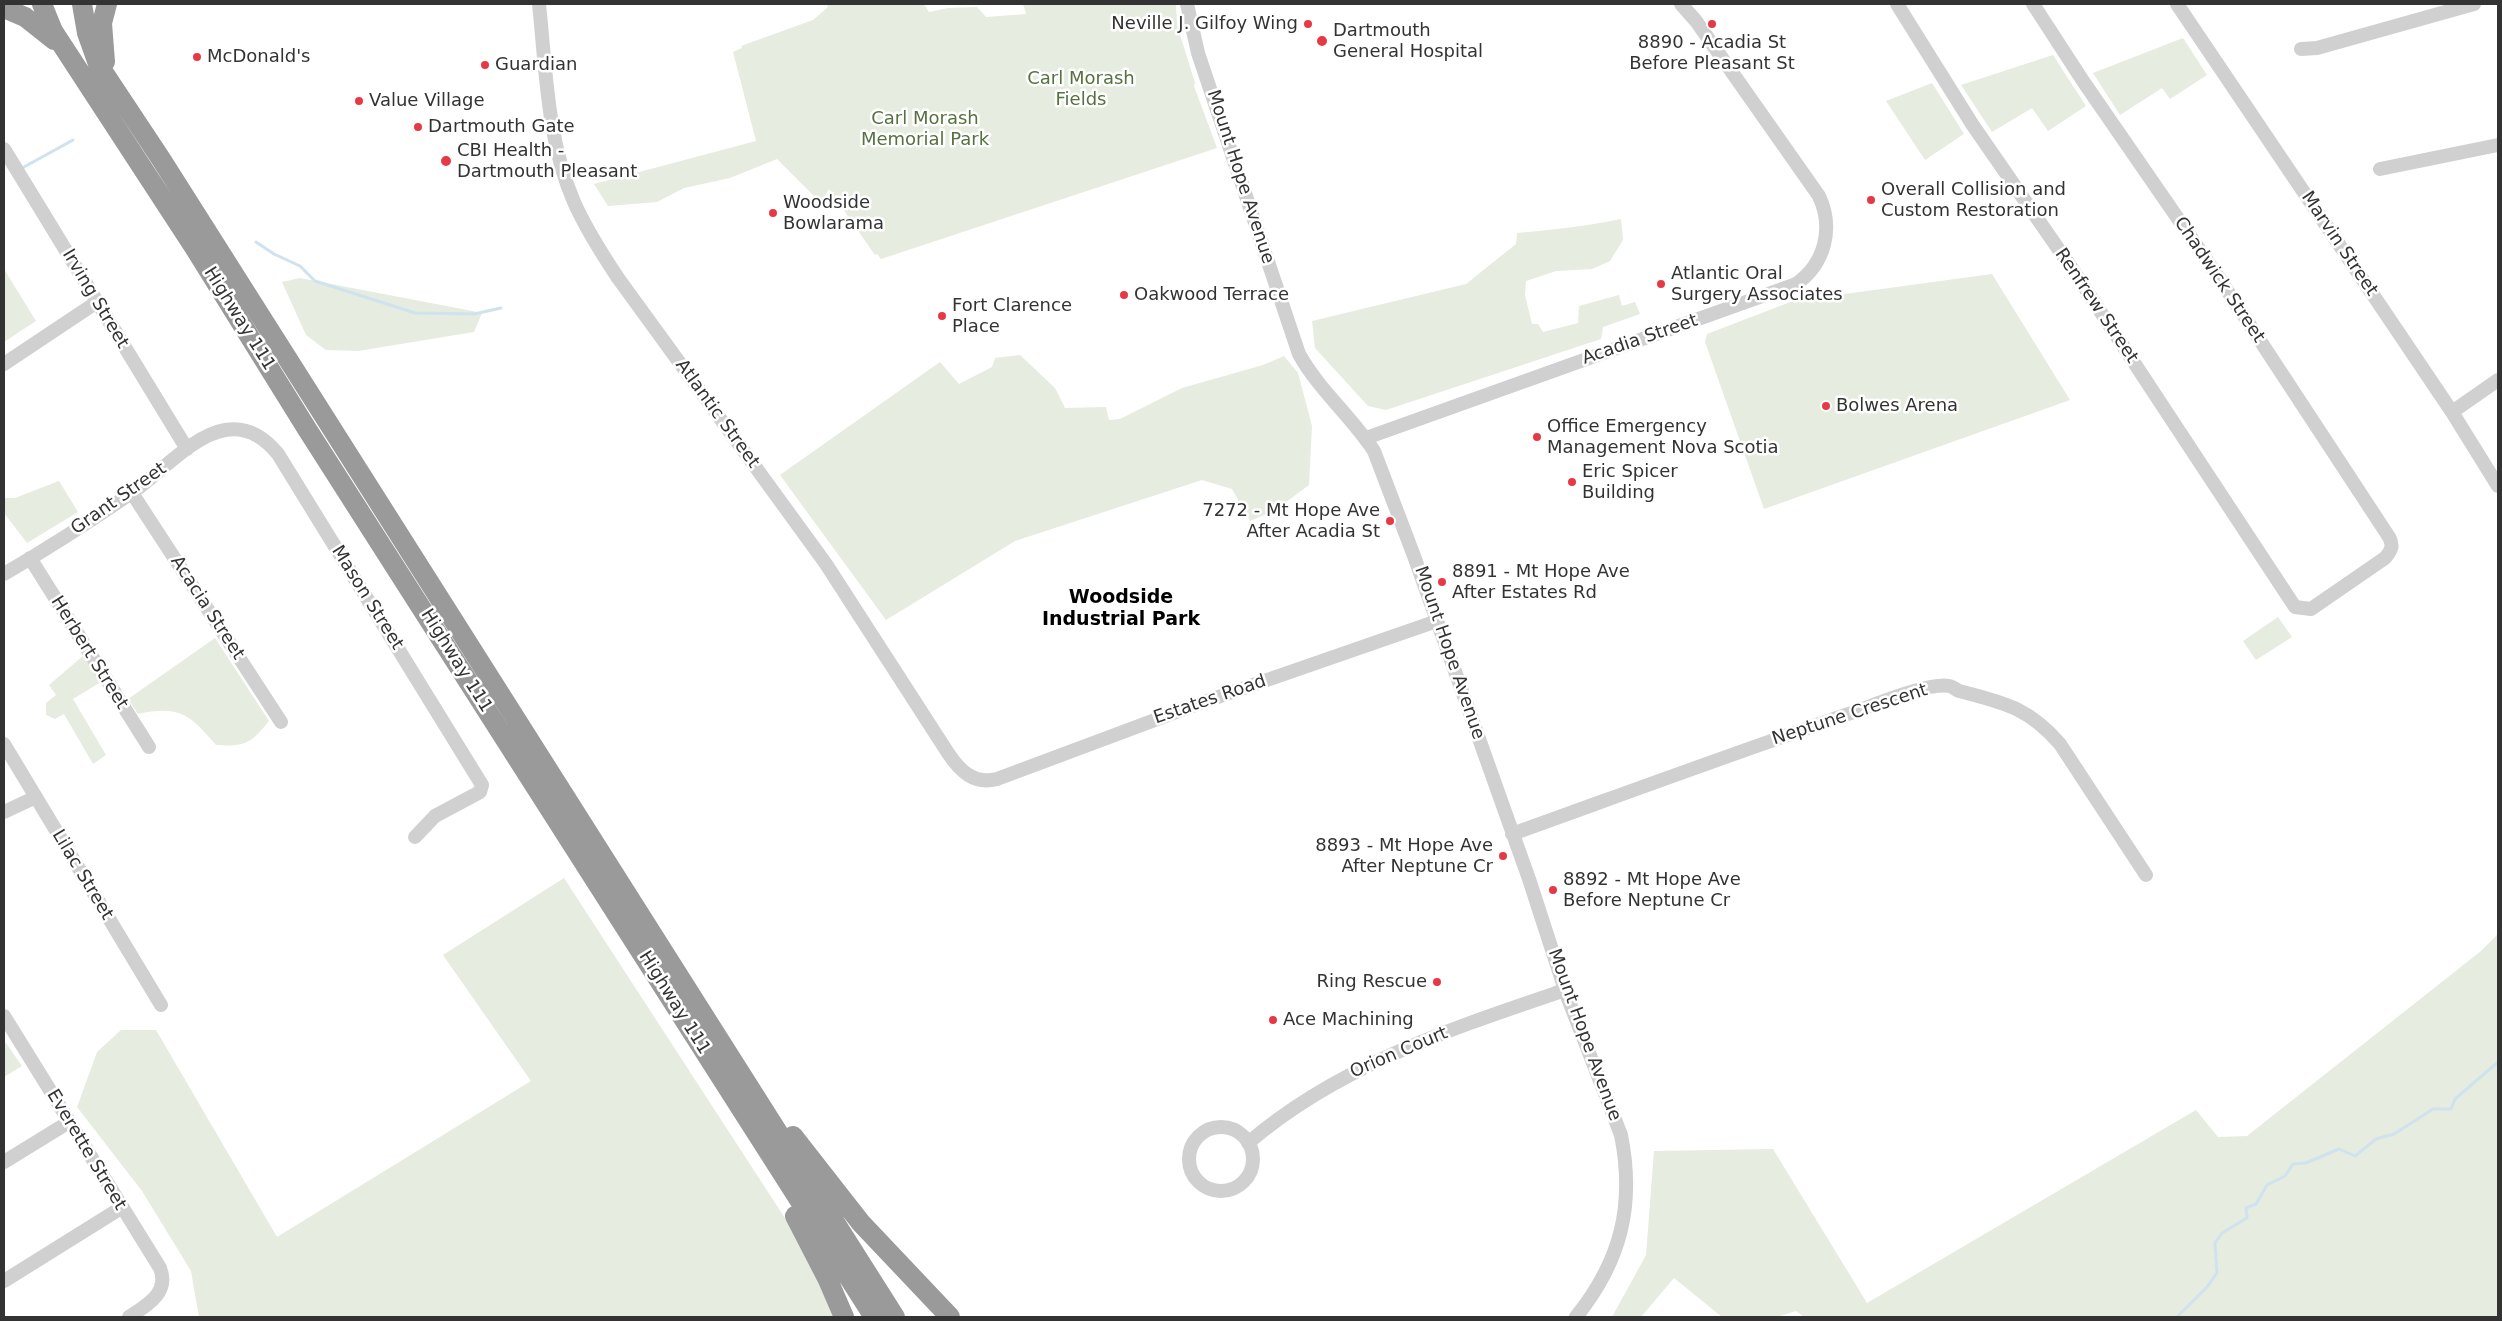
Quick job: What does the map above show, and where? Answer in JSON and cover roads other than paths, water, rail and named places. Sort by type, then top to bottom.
[{"type":"highway","name":"Highway 111","points":[[42,4],[52,29],[194,247],[874,1317]]},
{"type":"highway","name":"Highway 111","points":[[82,4],[90,43],[98,64],[894,1317]]},
{"type":"highway","points":[[106,76],[102,23],[107,4]]},
{"type":"highway","points":[[4,8],[25,16],[48,34],[68,54]]},
{"type":"highway","points":[[610,902],[632,944],[791,1210],[817,1257],[844,1317]]},
{"type":"highway","points":[[692,998],[708,1014],[729,1049],[829,1184],[888,1253],[950,1317]]},
{"type":"street","name":"Atlantic Street","points":[[539,4],[548,99],[556,146],[574,202],[590,233],[618,278],[826,564],[952,760],[968,776],[985,781]]},
{"type":"street","name":"Mount Hope Avenue","points":[[1187,4],[1198,53],[1299,354],[1314,378],[1366,438],[1374,451],[1437,621],[1565,990],[1621,1135],[1626,1158],[1627,1189],[1624,1218],[1611,1264],[1598,1287],[1576,1317]]},
{"type":"street","name":"Acadia Street","points":[[1366,438],[1796,284],[1812,270],[1822,251],[1826,230],[1825,216],[1818,196],[1696,21],[1681,4]]},
{"type":"street","name":"Renfrew Street","points":[[1897,4],[1972,124],[2075,274],[2295,607],[2311,609],[2385,558]]},
{"type":"street","name":"Chadwick Street","points":[[2033,4],[2083,81],[2222,281],[2390,537],[2392,543],[2391,550],[2385,558]]},
{"type":"street","name":"Marvin Street","points":[[2177,4],[2452,412],[2498,486]]},
{"type":"street","points":[[2301,49],[2316,48],[2474,4]]},
{"type":"street","points":[[2380,169],[2498,145]]},
{"type":"street","name":"Irving Street","points":[[4,149],[187,449]]},
{"type":"street","points":[[4,364],[96,302]]},
{"type":"street","points":[[2452,412],[2498,380]]},
{"type":"street","name":"Grant Street","points":[[4,574],[132,493],[187,449],[216,432],[236,429]]},
{"type":"street","name":"Mason Street","points":[[236,429],[260,437],[278,454],[482,785],[480,792],[435,816],[414,837]]},
{"type":"street","name":"Acacia Street","points":[[132,493],[281,722]]},
{"type":"street","name":"Herbert Street","points":[[30,558],[149,747]]},
{"type":"street","name":"Estates Road","points":[[985,781],[998,779],[1179,711],[1437,621]]},
{"type":"street","name":"Neptune Crescent","points":[[1512,834],[1915,691],[1949,686],[2006,704],[2034,719],[2047,729],[2060,744],[2146,875]]},
{"type":"street","name":"Lilac Street","points":[[4,744],[161,1004]]},
{"type":"street","points":[[4,812],[36,797]]},
{"type":"street","name":"Orion Court","points":[[1248,1143],[1277,1118],[1357,1070],[1437,1035],[1565,990]]},
{"type":"street","name":"Everette Street","points":[[4,1016],[121,1208],[160,1268],[161,1285],[149,1304],[129,1317]]},
{"type":"street","points":[[4,1162],[69,1122]]},
{"type":"street","points":[[1222,1127],[1233,1129],[1242,1135],[1248,1143],[1252,1151],[1253,1163],[1250,1174],[1240,1185],[1228,1191],[1206,1188],[1197,1180],[1190,1168],[1189,1157],[1192,1144],[1209,1129],[1222,1127]]},
{"type":"street","points":[[4,1280],[121,1208]]},
{"type":"waterway","points":[[24,167],[73,140]]},
{"type":"waterway","points":[[256,242],[274,254],[300,266],[315,281],[415,313],[474,314],[501,308]]},
{"type":"waterway","points":[[2177,1317],[2207,1287],[2217,1273],[2215,1243],[2222,1233],[2247,1218],[2246,1208],[2256,1204],[2267,1185],[2285,1176],[2293,1164],[2306,1163],[2339,1149],[2355,1156],[2376,1139],[2394,1134],[2433,1109],[2451,1109],[2455,1099],[2498,1062]]},
{"type":"place","name":"Neville J. Gilfoy Wing","points":[[1308,24]]},
{"type":"place","name":"8890 - Acadia St Before Pleasant St","points":[[1712,24]]},
{"type":"place","name":"Dartmouth General Hospital","points":[[1322,41]]},
{"type":"place","name":"McDonald's","points":[[197,57]]},
{"type":"place","name":"Guardian","points":[[485,65]]},
{"type":"place","name":"Value Village","points":[[359,101]]},
{"type":"place","name":"Dartmouth Gate","points":[[418,127]]},
{"type":"place","name":"CBI Health - Dartmouth Pleasant","points":[[446,161]]},
{"type":"place","name":"Overall Collision and Custom Restoration","points":[[1871,200]]},
{"type":"place","name":"Woodside Bowlarama","points":[[773,213]]},
{"type":"place","name":"Atlantic Oral Surgery Associates","points":[[1661,284]]},
{"type":"place","name":"Oakwood Terrace","points":[[1124,295]]},
{"type":"place","name":"Fort Clarence Place","points":[[942,316]]},
{"type":"place","name":"Bolwes Arena","points":[[1826,406]]},
{"type":"place","name":"Office Emergency Management Nova Scotia","points":[[1537,437]]},
{"type":"place","name":"Eric Spicer Building","points":[[1572,482]]},
{"type":"place","name":"7272 - Mt Hope Ave After Acadia St","points":[[1390,521]]},
{"type":"place","name":"8891 - Mt Hope Ave After Estates Rd","points":[[1442,582]]},
{"type":"place","name":"8893 - Mt Hope Ave After Neptune Cr","points":[[1503,856]]},
{"type":"place","name":"8892 - Mt Hope Ave Before Neptune Cr","points":[[1553,890]]},
{"type":"place","name":"Ring Rescue","points":[[1437,982]]},
{"type":"place","name":"Ace Machining","points":[[1273,1020]]},
{"type":"district","name":"Woodside Industrial Park","points":[[1121,609]]},
{"type":"park label","name":"Carl Morash Fields","points":[[1081,89]]},
{"type":"park label","name":"Carl Morash Memorial Park","points":[[925,129]]}]
